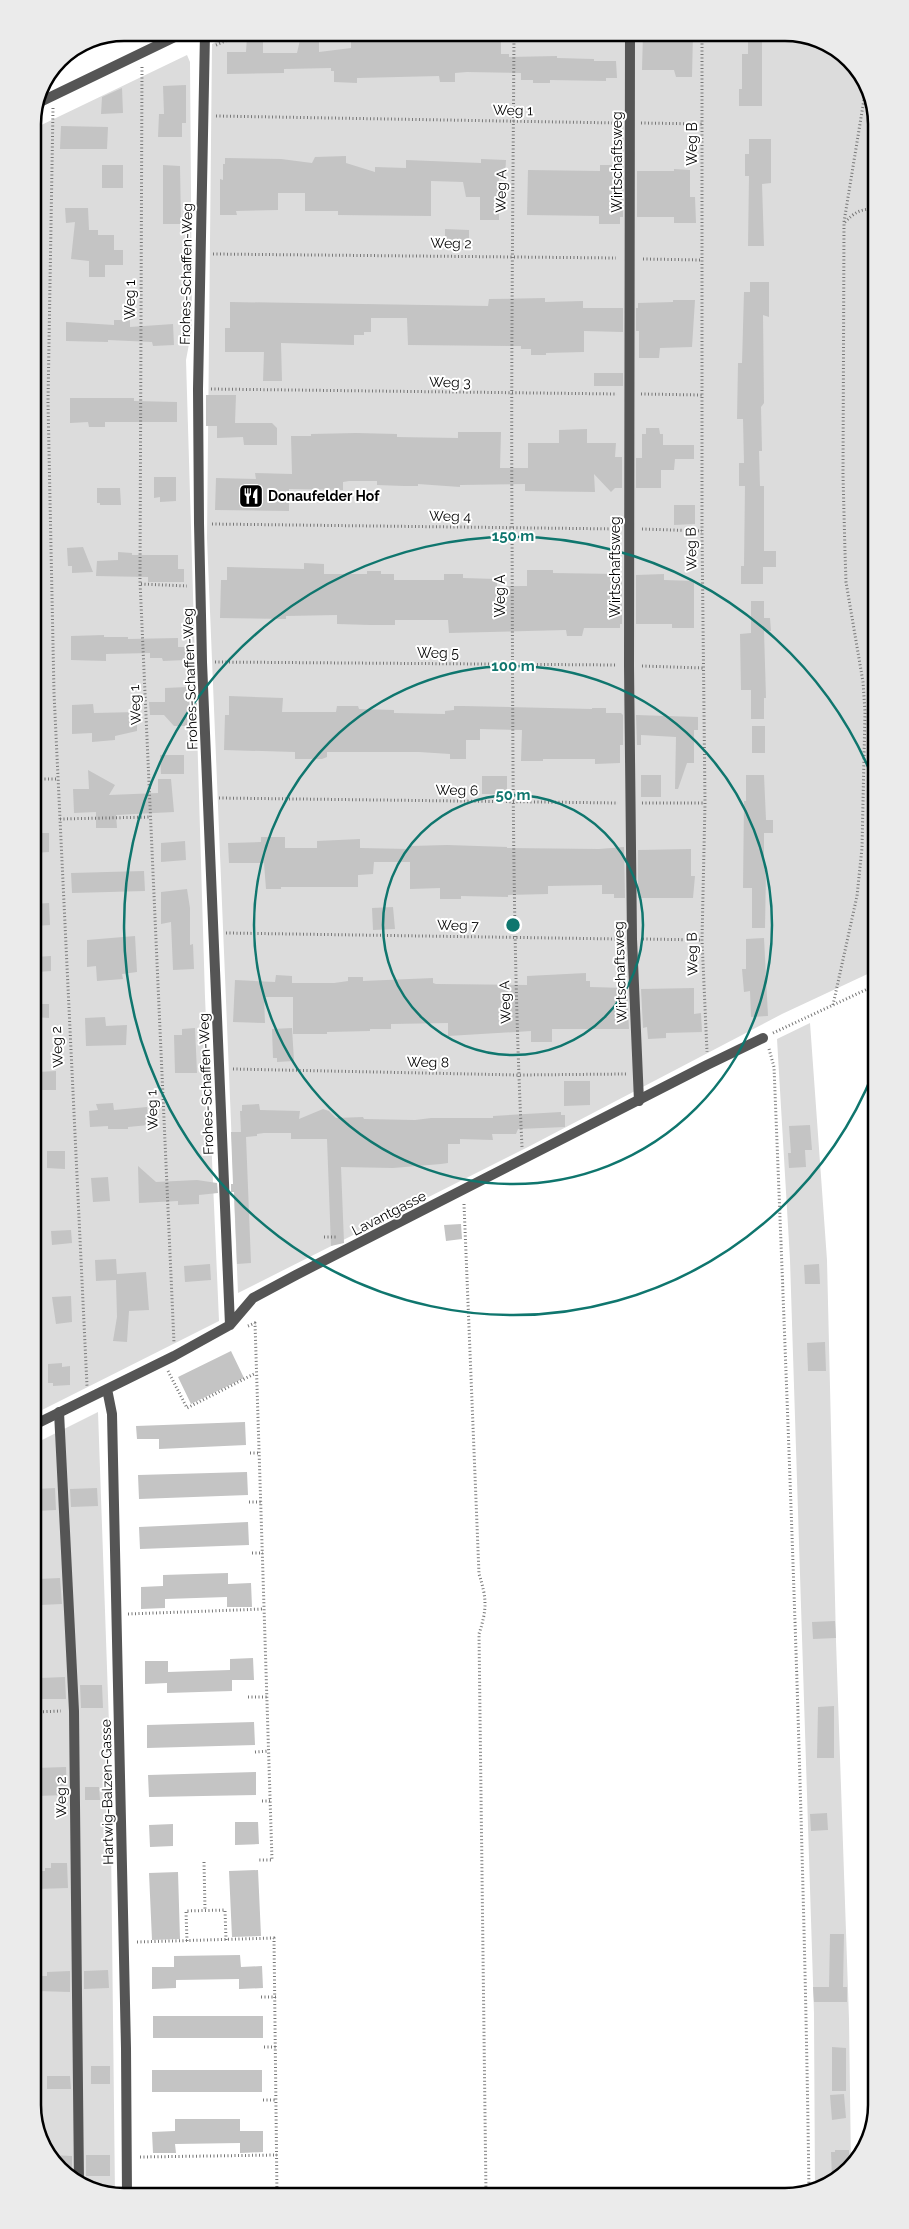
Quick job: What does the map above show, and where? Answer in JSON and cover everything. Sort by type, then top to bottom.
[{"type":"street","points":[[46,99],[165,41]]},
{"type":"street","name":"Frohes-Schaffen-Weg","points":[[204,41],[198,389],[200,586],[219,1069],[232,1323]]},
{"type":"street","name":"Wirtschaftsweg","points":[[630,41],[632,123],[629,529],[630,803],[632,939],[639,1101]]},
{"type":"street","name":"Lavantgasse","points":[[41,1421],[174,1356],[232,1323],[253,1298],[763,1038]]},
{"type":"street","name":"Hartwig-Balzen-Gasse","points":[[107,1389],[112,1414],[117,1614],[127,2188]]},
{"type":"street","name":"Weg 2","points":[[59,1412],[74,1711],[79,2174]]},
{"type":"path","points":[[204,50],[224,41]]},
{"type":"path","name":"Weg A","points":[[514,41],[510,394],[512,528],[511,664],[514,937],[522,1160]]},
{"type":"path","name":"Weg B","points":[[702,41],[702,531],[705,803],[702,940],[707,1065]]},
{"type":"path","name":"Weg 1","points":[[142,52],[141,584],[174,1356]]},
{"type":"path","name":"Weg 2","points":[[54,95],[48,402],[53,684],[87,1398]]},
{"type":"path","points":[[833,1005],[849,938],[862,848],[865,712],[863,682],[845,562],[843,475],[844,223],[864,100]]},
{"type":"path","name":"Weg 1","points":[[203,116],[703,124]]},
{"type":"path","points":[[844,223],[853,214],[863,209],[868,209]]},
{"type":"path","name":"Weg 2","points":[[201,254],[702,260]]},
{"type":"path","name":"Weg 3","points":[[198,389],[702,396]]},
{"type":"path","name":"Weg 4","points":[[199,523],[702,531]]},
{"type":"path","points":[[141,584],[200,586]]},
{"type":"path","name":"Weg 5","points":[[202,662],[511,664],[704,668]]},
{"type":"path","points":[[41,779],[58,779]]},
{"type":"path","name":"Weg 6","points":[[209,798],[705,803]]},
{"type":"path","points":[[60,819],[151,817]]},
{"type":"path","name":"Weg 7","points":[[214,933],[702,940]]},
{"type":"path","points":[[809,2184],[806,2012],[774,1067],[772,1054],[763,1038],[868,989]]},
{"type":"path","name":"Weg 8","points":[[219,1069],[637,1074]]},
{"type":"path","points":[[463,1190],[479,1574],[486,1597],[485,1615],[479,1634],[486,2188]]},
{"type":"path","points":[[232,1323],[240,1330],[255,1323],[272,1860],[258,1860]]},
{"type":"path","points":[[163,1361],[186,1408],[256,1373]]},
{"type":"path","points":[[250,1453],[259,1454]]},
{"type":"path","points":[[249,1502],[261,1502]]},
{"type":"path","points":[[252,1554],[263,1553]]},
{"type":"path","points":[[117,1614],[264,1609]]},
{"type":"path","points":[[248,1697],[268,1697]]},
{"type":"path","points":[[41,1712],[74,1711]]},
{"type":"path","points":[[255,1752],[269,1751]]},
{"type":"path","points":[[262,1801],[271,1801]]},
{"type":"path","points":[[204,1862],[205,1910]]},
{"type":"path","points":[[187,1941],[186,1911],[205,1910],[224,1910],[226,1940]]},
{"type":"path","points":[[123,1943],[274,1938],[277,2047],[277,2188]]},
{"type":"path","points":[[261,1997],[276,1997]]},
{"type":"path","points":[[264,2047],[277,2047]]},
{"type":"path","points":[[263,2100],[277,2100]]},
{"type":"path","points":[[126,2157],[277,2156]]},
{"type":"shaded area","points":[[218,41],[791,41],[812,46],[826,52],[844,65],[857,83],[863,97],[868,124],[868,974],[782,1014],[528,1147],[238,1293],[207,538],[212,44]]},
{"type":"shaded area","points":[[187,55],[190,62],[192,328],[186,360],[205,997],[219,1321],[41,1410],[41,125]]},
{"type":"shaded area","points":[[810,1023],[827,1260],[836,1641],[849,2019],[851,2155],[835,2171],[815,2182],[814,2014],[790,1260],[777,1039]]},
{"type":"shaded area","points":[[98,1412],[110,1753],[115,2187],[83,2177],[65,2164],[50,2142],[43,2121],[41,2105],[41,1440]]},
{"type":"building","points":[[247,41],[263,41],[263,53],[297,53],[300,41],[319,41],[319,52],[351,48],[351,41],[501,41],[501,54],[509,54],[509,57],[557,56],[557,58],[616,61],[617,78],[606,78],[606,81],[550,80],[550,83],[533,83],[533,80],[521,80],[521,73],[467,72],[455,73],[455,82],[440,82],[439,76],[357,78],[357,83],[334,82],[334,71],[331,71],[331,68],[284,69],[284,73],[227,74],[227,52],[246,52]]},
{"type":"building","points":[[643,41],[693,41],[692,77],[676,77],[674,70],[642,70]]},
{"type":"building","points":[[748,41],[762,41],[762,106],[739,106],[739,89],[742,89],[742,54],[748,54]]},
{"type":"building","points":[[186,85],[186,123],[182,123],[182,137],[158,137],[159,114],[164,114],[163,86]]},
{"type":"building","points":[[122,88],[123,113],[101,114],[102,97]]},
{"type":"building","points":[[61,126],[108,127],[107,149],[60,149]]},
{"type":"building","points":[[749,139],[771,139],[771,183],[762,184],[764,246],[748,246],[749,176],[745,176],[745,154],[749,154]]},
{"type":"building","points":[[346,156],[346,163],[375,172],[375,167],[406,168],[406,160],[481,163],[481,159],[506,160],[505,176],[499,176],[499,220],[480,220],[480,197],[466,197],[463,182],[431,181],[431,216],[338,215],[338,211],[305,211],[305,193],[278,193],[278,210],[236,211],[237,215],[220,215],[220,179],[223,180],[225,158],[281,159],[312,163],[315,157]]},
{"type":"building","points":[[102,165],[123,165],[123,188],[102,188]]},
{"type":"building","points":[[163,165],[180,166],[181,224],[163,224]]},
{"type":"building","points":[[600,165],[622,165],[623,217],[620,217],[620,224],[599,224],[599,216],[527,215],[528,170],[600,171]]},
{"type":"building","points":[[674,169],[690,170],[690,197],[695,197],[696,223],[674,223],[674,217],[637,217],[637,171],[674,171]]},
{"type":"building","points":[[65,208],[88,208],[89,230],[98,230],[98,235],[114,235],[114,250],[123,250],[123,265],[105,265],[105,277],[89,277],[89,261],[71,259],[75,222],[66,223]]},
{"type":"building","points":[[445,229],[469,230],[469,250],[445,250]]},
{"type":"building","points":[[750,282],[769,282],[769,317],[763,315],[764,403],[761,407],[762,451],[759,451],[760,486],[764,486],[764,551],[776,551],[776,567],[763,567],[763,584],[741,584],[741,566],[744,566],[745,486],[739,486],[739,463],[744,463],[743,419],[737,419],[738,363],[742,363],[744,292],[750,292]]},
{"type":"building","points":[[545,298],[545,302],[583,301],[583,308],[623,308],[623,332],[584,331],[584,352],[531,355],[531,349],[521,349],[521,346],[408,345],[407,318],[371,318],[371,332],[364,332],[364,335],[354,335],[354,345],[281,343],[282,381],[263,381],[264,352],[225,352],[225,328],[230,328],[230,302],[488,306],[489,299]]},
{"type":"building","points":[[673,300],[695,300],[692,347],[660,348],[659,358],[639,358],[639,331],[636,331],[636,308],[638,308],[638,303],[673,302]]},
{"type":"building","points":[[114,320],[130,320],[130,327],[173,324],[174,345],[153,346],[152,342],[108,340],[108,342],[66,341],[66,322],[114,325]]},
{"type":"building","points":[[594,373],[623,373],[623,386],[594,386]]},
{"type":"building","points":[[206,395],[236,395],[235,423],[272,423],[277,428],[277,445],[244,445],[243,437],[217,438],[217,426],[206,426]]},
{"type":"building","points":[[70,398],[134,398],[134,401],[177,402],[177,422],[105,422],[105,427],[89,427],[88,422],[70,423]]},
{"type":"building","points":[[646,428],[659,428],[660,434],[663,434],[663,445],[694,445],[694,459],[675,459],[674,470],[661,470],[661,488],[636,488],[636,458],[642,458],[642,434],[646,434]]},
{"type":"building","points":[[587,429],[587,443],[616,443],[615,457],[622,457],[622,488],[615,488],[611,492],[594,474],[595,492],[525,491],[525,484],[460,485],[460,487],[418,484],[418,486],[377,485],[377,481],[349,481],[343,482],[343,490],[289,489],[289,511],[215,510],[216,478],[256,479],[255,473],[292,474],[291,436],[356,433],[397,434],[397,437],[458,438],[458,432],[501,432],[500,468],[528,468],[528,443],[559,443],[559,430]]},
{"type":"building","points":[[154,477],[176,477],[176,501],[160,502],[160,497],[154,498]]},
{"type":"building","points":[[97,488],[120,488],[121,505],[100,505],[100,503],[97,503]]},
{"type":"building","points":[[674,505],[695,505],[695,524],[674,525]]},
{"type":"building","points":[[83,547],[93,572],[72,573],[72,566],[68,566],[67,548]]},
{"type":"building","points":[[118,552],[132,553],[132,555],[178,555],[178,569],[184,569],[184,582],[148,582],[148,577],[96,576],[97,561],[118,560]]},
{"type":"building","points":[[304,563],[324,564],[324,574],[367,574],[367,571],[381,571],[381,574],[394,574],[394,580],[444,580],[444,574],[463,574],[463,578],[497,579],[497,586],[527,586],[527,570],[553,570],[553,573],[617,574],[622,575],[622,624],[620,624],[620,628],[584,628],[582,636],[567,636],[566,630],[449,633],[448,620],[395,620],[395,625],[370,625],[337,624],[337,615],[286,616],[286,619],[220,618],[221,580],[227,580],[227,567],[304,569]]},
{"type":"building","points":[[664,574],[664,580],[694,581],[694,628],[672,628],[672,624],[636,624],[636,575]]},
{"type":"building","points":[[751,601],[764,601],[764,618],[770,618],[771,631],[764,631],[766,698],[764,698],[764,719],[751,719],[751,690],[741,690],[740,634],[751,633]]},
{"type":"building","points":[[104,635],[104,637],[128,637],[128,639],[178,638],[178,647],[186,647],[186,660],[163,661],[162,658],[150,658],[150,653],[106,654],[106,661],[71,660],[71,636]]},
{"type":"building","points":[[187,687],[187,702],[197,703],[197,714],[187,715],[187,726],[174,726],[164,715],[150,715],[149,702],[165,702],[165,688]]},
{"type":"building","points":[[229,696],[283,698],[282,712],[336,712],[337,706],[394,710],[394,713],[445,714],[445,711],[454,710],[454,706],[606,708],[606,713],[621,713],[623,715],[623,745],[620,745],[620,763],[595,764],[595,759],[521,761],[522,730],[480,729],[480,740],[466,740],[466,759],[450,759],[450,754],[419,752],[327,752],[327,757],[322,759],[295,759],[295,752],[224,750],[225,715],[229,715]]},
{"type":"building","points":[[93,704],[94,713],[137,712],[137,731],[115,736],[115,740],[92,742],[92,733],[72,734],[72,705]]},
{"type":"building","points":[[636,715],[698,717],[698,730],[694,730],[694,763],[687,763],[678,789],[675,789],[676,737],[641,735],[641,745],[637,745]]},
{"type":"building","points":[[752,726],[765,726],[765,753],[752,753]]},
{"type":"building","points":[[160,755],[184,755],[184,774],[161,774]]},
{"type":"building","points":[[88,770],[115,785],[109,795],[158,793],[158,779],[171,779],[174,812],[116,815],[117,828],[96,828],[96,812],[74,813],[73,789],[89,789]]},
{"type":"building","points":[[641,775],[661,775],[661,797],[641,797]]},
{"type":"building","points":[[746,775],[764,775],[766,820],[773,820],[773,833],[764,833],[764,870],[766,870],[765,928],[752,928],[752,888],[743,888]]},
{"type":"building","points":[[482,776],[507,776],[507,794],[482,794]]},
{"type":"building","points":[[41,833],[49,833],[49,852],[41,853]]},
{"type":"building","points":[[261,837],[285,837],[285,848],[317,848],[317,841],[360,839],[360,848],[410,849],[410,846],[447,845],[507,848],[599,849],[624,847],[625,898],[614,898],[614,894],[602,894],[602,885],[548,886],[548,894],[508,895],[508,897],[461,896],[461,899],[440,899],[440,888],[410,889],[410,862],[374,862],[373,874],[358,875],[358,887],[281,887],[281,889],[266,889],[264,863],[229,863],[228,843],[261,842]]},
{"type":"building","points":[[185,841],[186,860],[161,862],[161,843]]},
{"type":"building","points":[[691,849],[691,876],[695,876],[693,898],[638,898],[638,850]]},
{"type":"building","points":[[144,871],[145,891],[72,893],[71,873]]},
{"type":"building","points":[[187,889],[190,908],[190,945],[193,944],[194,969],[173,970],[171,922],[161,924],[161,892]]},
{"type":"building","points":[[49,903],[50,925],[41,926],[41,904]]},
{"type":"building","points":[[393,907],[395,929],[373,930],[372,908]]},
{"type":"building","points":[[135,936],[137,972],[122,974],[123,979],[97,981],[96,966],[87,967],[87,940]]},
{"type":"building","points":[[764,938],[768,1016],[751,1017],[750,991],[744,992],[742,969],[746,969],[746,939]]},
{"type":"building","points":[[51,956],[51,971],[41,972],[41,957]]},
{"type":"building","points":[[586,973],[586,981],[590,981],[590,987],[627,988],[629,1029],[552,1029],[552,1042],[531,1042],[531,1031],[448,1036],[448,1023],[391,1024],[391,1029],[327,1032],[327,1034],[293,1034],[293,997],[264,997],[265,1023],[233,1022],[235,980],[275,982],[276,975],[292,976],[292,983],[334,983],[348,981],[348,977],[363,977],[363,981],[433,978],[433,983],[436,984],[527,985],[527,976]]},
{"type":"building","points":[[694,988],[694,1014],[701,1013],[702,1032],[666,1033],[666,1038],[648,1039],[647,1027],[643,1028],[641,989]]},
{"type":"building","points":[[41,1004],[49,1004],[49,1018],[41,1017]]},
{"type":"building","points":[[105,1017],[106,1026],[127,1025],[126,1045],[86,1046],[85,1018]]},
{"type":"building","points":[[195,1028],[197,1073],[175,1073],[174,1035],[182,1035],[182,1029]]},
{"type":"building","points":[[292,1028],[294,1061],[277,1062],[277,1058],[273,1058],[272,1029]]},
{"type":"building","points":[[56,1071],[56,1090],[41,1090],[41,1072]]},
{"type":"building","points":[[564,1081],[590,1081],[590,1105],[564,1106]]},
{"type":"building","points":[[113,1103],[114,1110],[147,1107],[149,1125],[128,1127],[128,1129],[108,1129],[108,1126],[90,1127],[89,1111],[98,1110],[96,1104]]},
{"type":"building","points":[[259,1104],[260,1110],[300,1111],[299,1119],[323,1109],[329,1111],[336,1118],[363,1117],[364,1119],[415,1120],[431,1118],[493,1118],[493,1116],[561,1112],[561,1115],[565,1115],[565,1127],[518,1129],[516,1134],[492,1134],[493,1140],[460,1139],[460,1144],[448,1144],[448,1163],[393,1168],[341,1167],[344,1243],[331,1246],[327,1139],[291,1139],[291,1133],[264,1133],[246,1137],[251,1263],[237,1264],[234,1192],[231,1192],[231,1184],[233,1184],[231,1132],[241,1132],[240,1111],[242,1111],[242,1105]]},
{"type":"building","points":[[810,1125],[812,1150],[805,1150],[806,1167],[789,1168],[788,1153],[791,1153],[789,1126]]},
{"type":"building","points":[[47,1151],[65,1151],[65,1169],[47,1168]]},
{"type":"building","points":[[138,1166],[156,1182],[197,1180],[217,1183],[218,1193],[199,1195],[199,1204],[178,1205],[178,1201],[139,1203]]},
{"type":"building","points":[[108,1177],[110,1201],[93,1202],[91,1178]]},
{"type":"building","points":[[461,1224],[462,1239],[446,1241],[444,1225]]},
{"type":"building","points":[[71,1230],[72,1243],[52,1245],[51,1231]]},
{"type":"building","points":[[116,1259],[117,1274],[146,1272],[149,1310],[129,1311],[127,1342],[113,1341],[117,1317],[116,1280],[96,1281],[95,1260]]},
{"type":"building","points":[[210,1264],[211,1280],[185,1282],[184,1266]]},
{"type":"building","points":[[819,1264],[820,1284],[805,1284],[804,1265]]},
{"type":"building","points":[[71,1296],[72,1322],[56,1324],[52,1297]]},
{"type":"building","points":[[825,1342],[826,1371],[808,1371],[807,1343]]},
{"type":"building","points":[[231,1351],[244,1378],[191,1404],[178,1377]]},
{"type":"building","points":[[62,1363],[62,1367],[70,1366],[70,1385],[53,1386],[53,1383],[48,1383],[48,1364]]},
{"type":"building","points":[[245,1422],[246,1445],[159,1449],[159,1439],[137,1439],[136,1426]]},
{"type":"building","points":[[247,1472],[248,1495],[139,1499],[138,1475]]},
{"type":"building","points":[[55,1488],[56,1510],[41,1511],[41,1489]]},
{"type":"building","points":[[97,1488],[98,1506],[71,1507],[70,1489]]},
{"type":"building","points":[[248,1522],[249,1545],[140,1549],[139,1527]]},
{"type":"building","points":[[228,1573],[228,1584],[251,1583],[252,1607],[227,1607],[227,1597],[165,1599],[165,1608],[141,1609],[141,1587],[163,1586],[163,1575]]},
{"type":"building","points":[[60,1578],[62,1604],[41,1605],[41,1579]]},
{"type":"building","points":[[835,1621],[836,1638],[813,1639],[812,1622]]},
{"type":"building","points":[[253,1658],[254,1680],[232,1680],[232,1691],[167,1693],[167,1683],[145,1684],[145,1661],[168,1661],[168,1672],[230,1670],[230,1659]]},
{"type":"building","points":[[65,1677],[66,1699],[41,1699],[41,1678]]},
{"type":"building","points":[[80,1685],[102,1685],[103,1708],[81,1708]]},
{"type":"building","points":[[834,1706],[834,1758],[817,1758],[818,1707]]},
{"type":"building","points":[[254,1722],[255,1745],[147,1748],[147,1725]]},
{"type":"building","points":[[66,1767],[67,1795],[41,1796],[41,1768]]},
{"type":"building","points":[[256,1772],[256,1795],[149,1797],[148,1775]]},
{"type":"building","points":[[85,1787],[99,1787],[100,1800],[85,1800]]},
{"type":"building","points":[[827,1813],[828,1830],[811,1831],[810,1814]]},
{"type":"building","points":[[235,1822],[258,1822],[259,1844],[235,1845]]},
{"type":"building","points":[[173,1824],[173,1846],[150,1847],[149,1825]]},
{"type":"building","points":[[51,1863],[67,1863],[68,1888],[41,1889],[41,1871],[45,1871],[45,1868],[51,1868]]},
{"type":"building","points":[[258,1870],[261,1936],[232,1937],[229,1871]]},
{"type":"building","points":[[178,1872],[180,1939],[152,1940],[149,1873]]},
{"type":"building","points":[[830,1934],[844,1934],[843,1987],[847,1987],[847,2002],[814,2002],[813,1987],[829,1987]]},
{"type":"building","points":[[240,1955],[241,1967],[262,1966],[263,1988],[239,1989],[239,1979],[176,1980],[176,1988],[152,1989],[152,1967],[174,1967],[174,1956]]},
{"type":"building","points":[[108,1970],[109,1988],[84,1989],[84,1971]]},
{"type":"building","points":[[70,1971],[70,1992],[41,1991],[41,1976],[47,1976],[47,1972]]},
{"type":"building","points":[[153,2016],[263,2016],[263,2038],[153,2038]]},
{"type":"building","points":[[832,2047],[846,2048],[846,2091],[832,2091]]},
{"type":"building","points":[[91,2066],[110,2066],[110,2084],[91,2084]]},
{"type":"building","points":[[152,2070],[262,2070],[262,2092],[152,2092]]},
{"type":"building","points":[[47,2076],[70,2076],[71,2089],[47,2089]]},
{"type":"building","points":[[844,2094],[846,2118],[832,2120],[830,2095]]},
{"type":"building","points":[[175,2119],[240,2119],[240,2131],[263,2131],[263,2152],[240,2153],[240,2143],[175,2144],[176,2153],[153,2153],[152,2132],[175,2131]]},
{"type":"building","points":[[835,2150],[849,2150],[849,2158],[832,2173],[831,2152],[835,2152]]},
{"type":"building","points":[[58,2155],[72,2156],[72,2169]]},
{"type":"building","points":[[86,2155],[110,2155],[110,2176],[86,2176]]},
{"type":"place","name":"Donaufelder Hof","points":[[251,496]]}]
